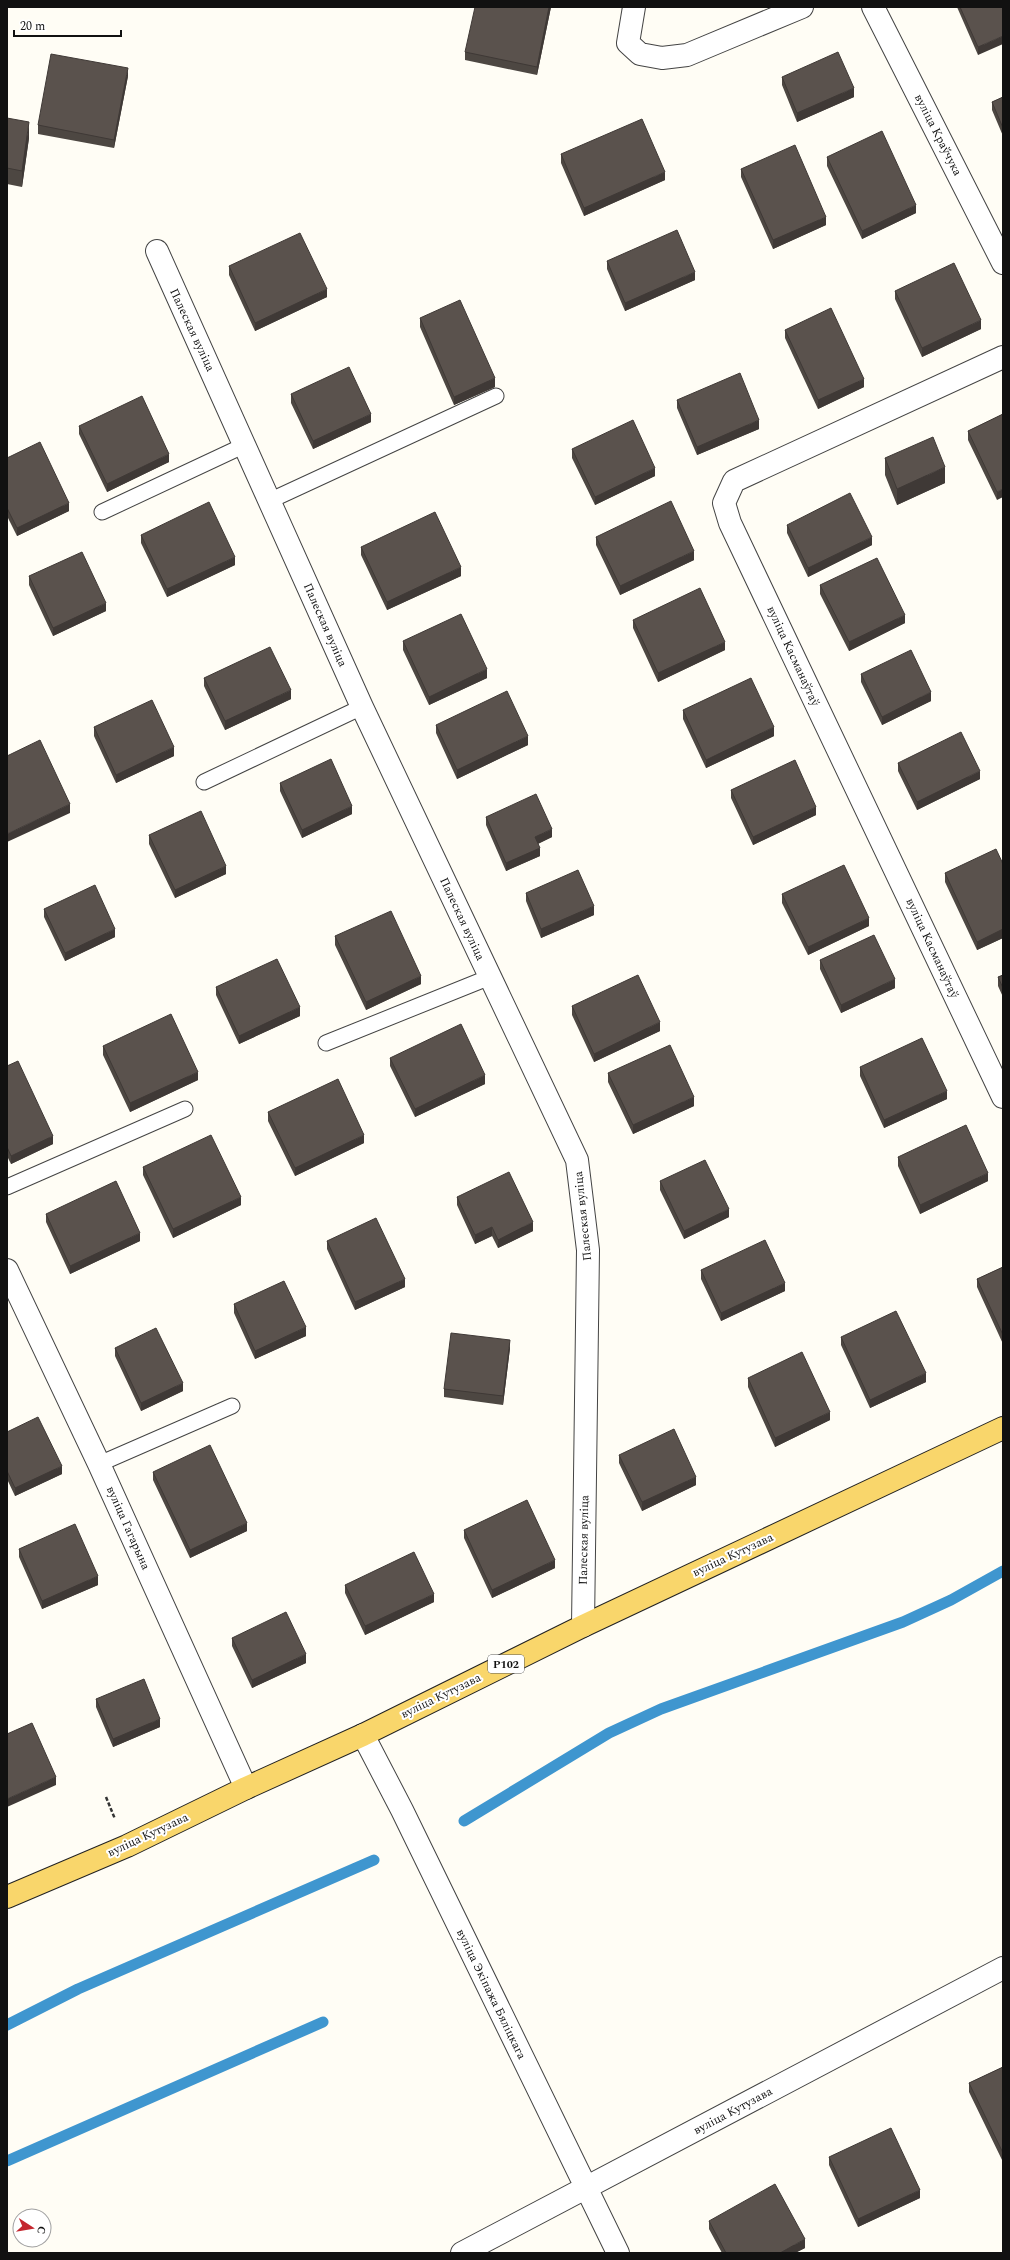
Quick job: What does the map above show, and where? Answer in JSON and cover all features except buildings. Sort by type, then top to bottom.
[{"type":"main road","name":"вуліца Кутузава","points":[[7,1898],[127,1846],[246,1788],[363,1735],[582,1626],[1003,1428]]},
{"type":"street","points":[[634,7],[628,43],[640,54],[662,58],[687,55],[802,7]]},
{"type":"street","name":"вуліца Краўчука","points":[[873,7],[1003,263]]},
{"type":"street","name":"Палеская вуліца","points":[[157,251],[245,445],[268,501],[362,707],[577,1160],[588,1250],[582,1626]]},
{"type":"street","name":"вуліца Касманаўтаў","points":[[1003,357],[734,482],[724,503],[730,523],[1003,1097]]},
{"type":"street","name":"вуліца Гагарына","points":[[7,1270],[99,1464],[246,1788]]},
{"type":"street","name":"вуліца Экіпажа Бяліцкага","points":[[363,1735],[406,1817],[618,2253]]},
{"type":"street","name":"вуліца Кутузава","points":[[462,2253],[1003,1968]]},
{"type":"lane","points":[[268,501],[496,396]]},
{"type":"lane","points":[[102,512],[245,445]]},
{"type":"lane","points":[[204,782],[362,707]]},
{"type":"lane","points":[[326,1043],[490,977]]},
{"type":"lane","points":[[7,1187],[185,1109]]},
{"type":"lane","points":[[99,1464],[232,1406]]},
{"type":"waterway","points":[[464,1821],[609,1733],[661,1709],[903,1622],[951,1600],[1003,1571]]},
{"type":"waterway","points":[[7,2025],[78,1989],[374,1860]]},
{"type":"waterway","points":[[7,2161],[323,2022]]}]
